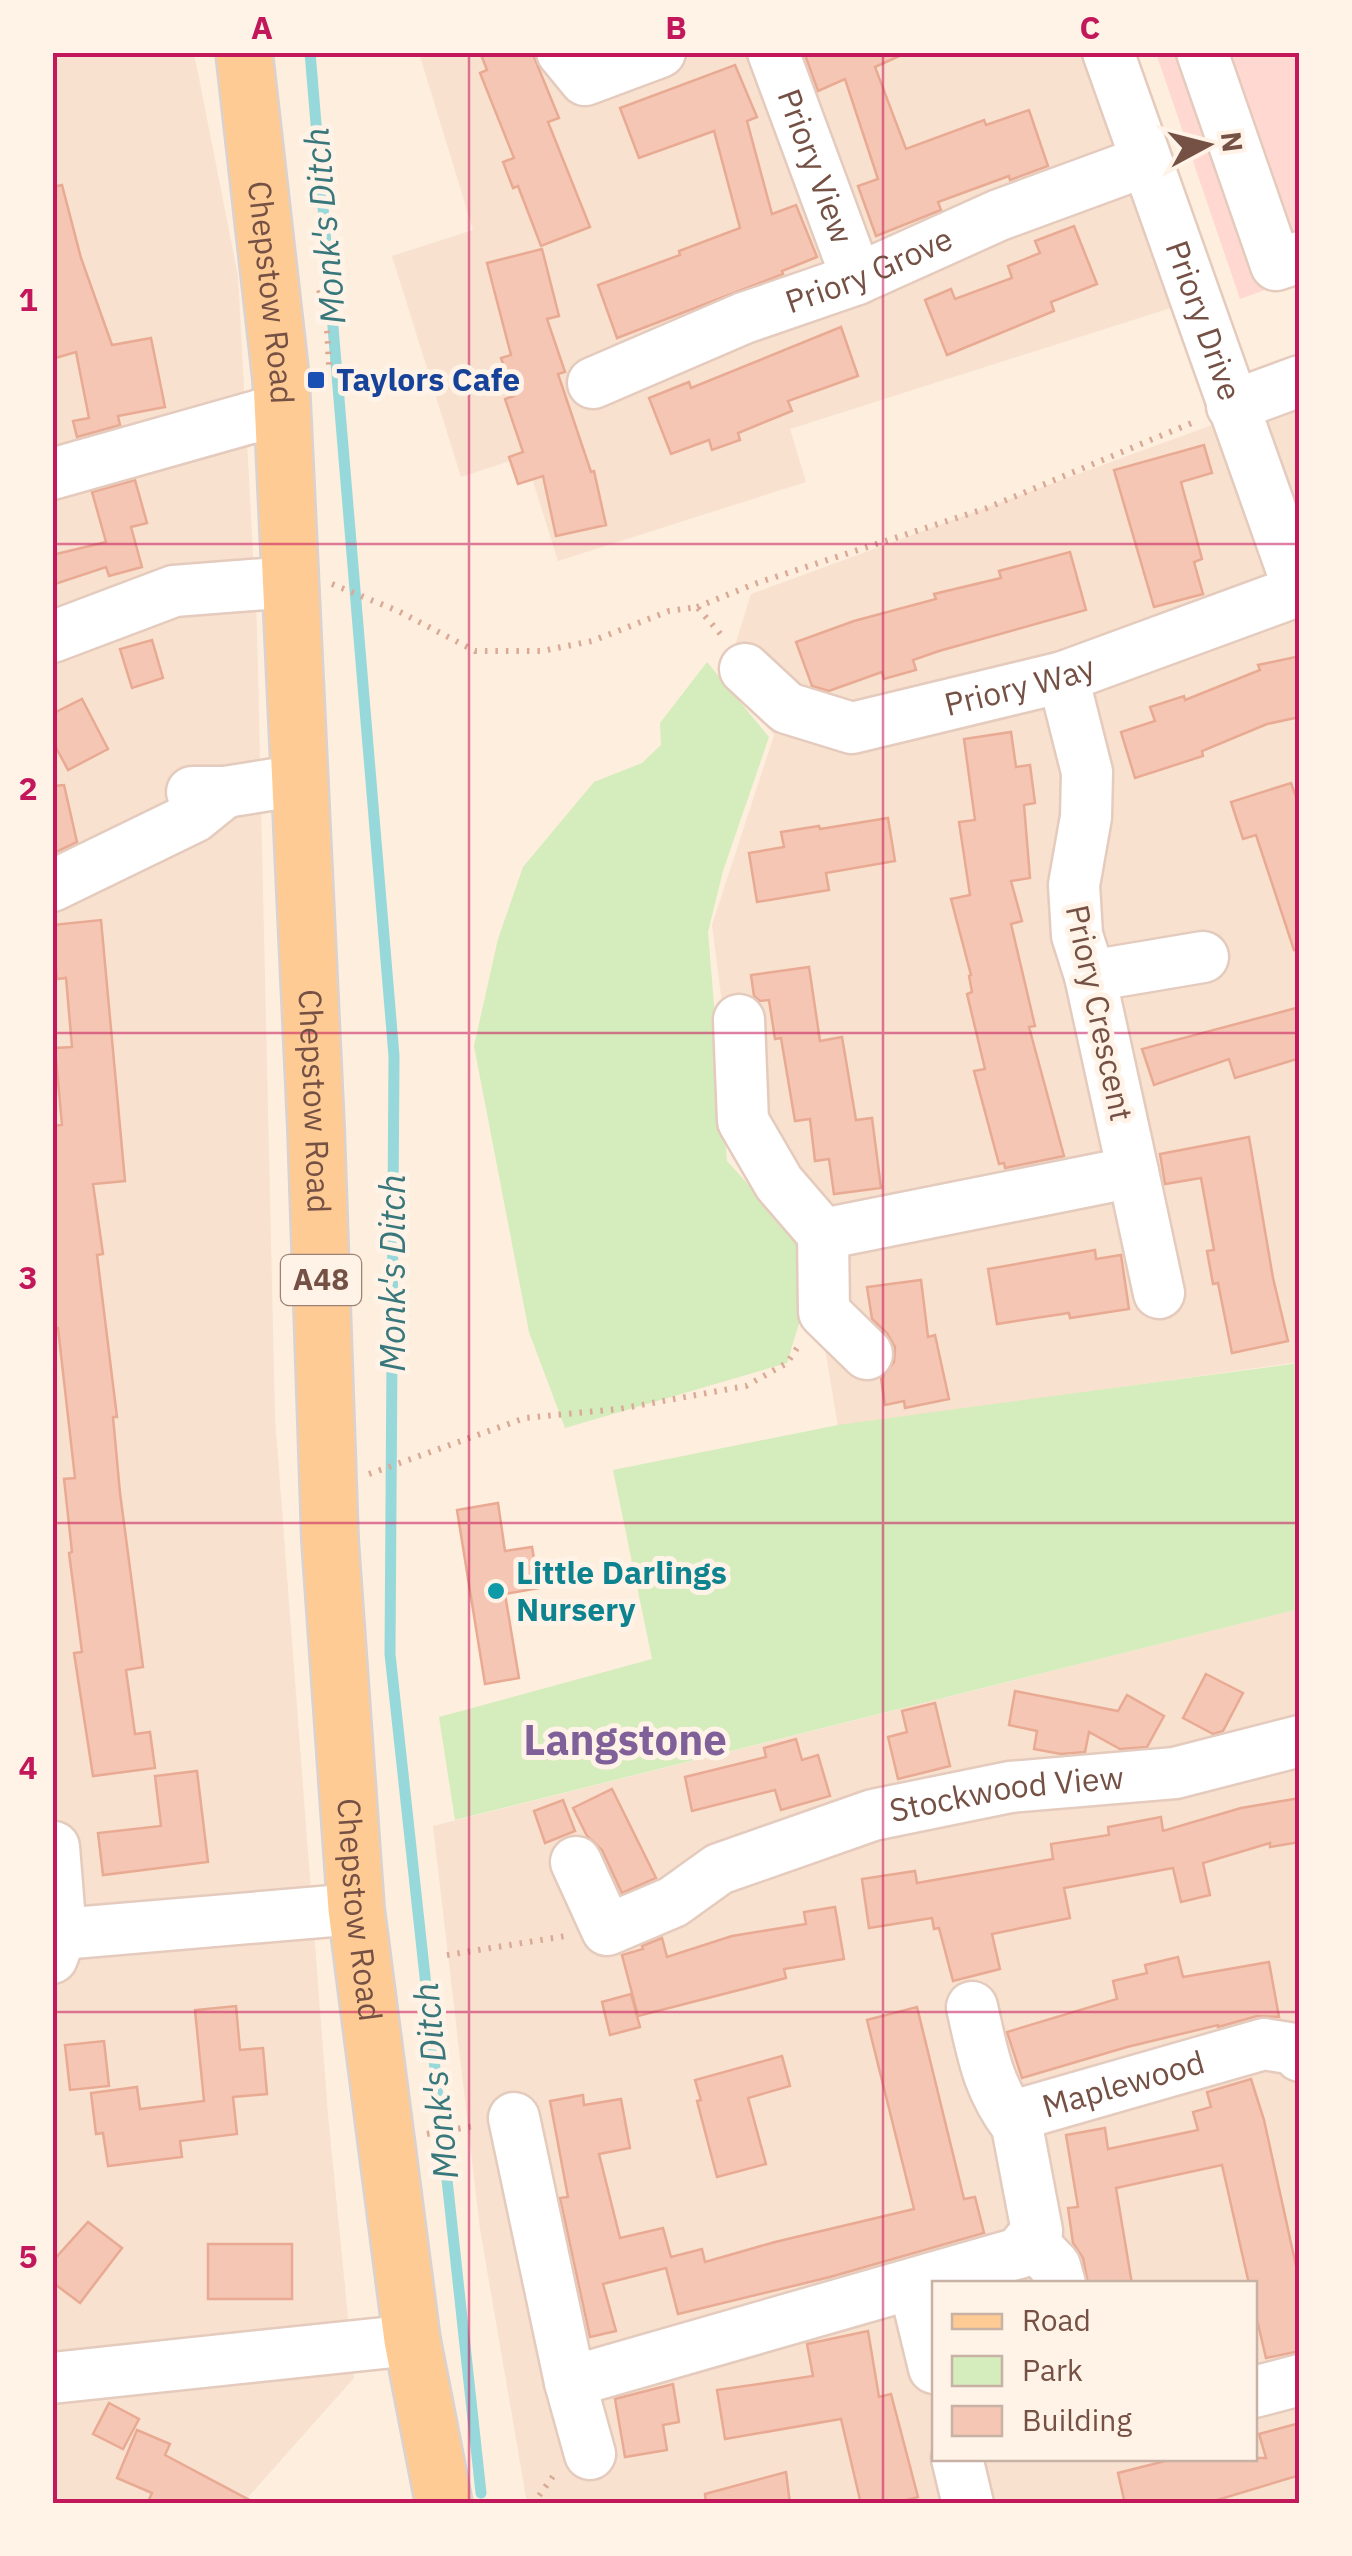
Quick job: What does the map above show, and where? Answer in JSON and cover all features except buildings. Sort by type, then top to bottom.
[{"type":"main road","name":"Chepstow Road","points":[[244,52],[282,409],[311,583],[300,780],[330,1540],[356,1909],[412,2340],[444,2504]]},
{"type":"street","points":[[574,66],[660,52]]},
{"type":"street","name":"Priory View","points":[[773,52],[858,279]]},
{"type":"street","name":"Priory Drive","points":[[1108,52],[1299,590]]},
{"type":"street","points":[[1202,52],[1276,265],[1300,257]]},
{"type":"street","name":"Priory Grove","points":[[593,383],[744,318],[858,279],[999,215],[1146,161]]},
{"type":"street","points":[[1232,406],[1300,382]]},
{"type":"street","points":[[52,474],[282,409]]},
{"type":"street","points":[[52,637],[174,591],[311,583]]},
{"type":"street","name":"Priory Way","points":[[744,669],[786,708],[852,728],[1063,677],[1299,590]]},
{"type":"street","name":"Priory Crescent","points":[[1063,677],[1086,772],[1086,817],[1074,885],[1077,935],[1090,976],[1159,1293]]},
{"type":"street","points":[[139,805],[177,792],[225,792],[300,780]]},
{"type":"street","points":[[52,886],[194,816],[225,792]]},
{"type":"street","points":[[1090,976],[1203,957]]},
{"type":"street","points":[[739,1020],[743,1121],[779,1183],[823,1234],[824,1312],[867,1354]]},
{"type":"street","points":[[823,1234],[1133,1172]]},
{"type":"street","name":"Stockwood View","points":[[607,1930],[673,1902],[718,1870],[872,1815],[1010,1788],[1175,1773],[1300,1741]]},
{"type":"street","points":[[54,1847],[57,1946],[356,1909]]},
{"type":"street","points":[[576,1862],[607,1930]]},
{"type":"street","points":[[972,2007],[997,2099],[1017,2126]]},
{"type":"street","name":"Maplewood","points":[[1031,2241],[1037,2231],[1017,2126],[1026,2112],[1264,2044],[1294,2049],[1300,2056]]},
{"type":"street","points":[[514,2118],[570,2382],[590,2454]]},
{"type":"street","points":[[570,2382],[1020,2253],[1031,2241],[1054,2266],[1059,2281]]},
{"type":"street","points":[[914,2285],[932,2360]]},
{"type":"street","points":[[52,2378],[412,2340]]},
{"type":"street","points":[[1257,2391],[1300,2380]]},
{"type":"path","points":[[311,583],[379,604],[475,651],[542,651],[592,641],[669,611],[697,608],[757,583],[986,508],[1232,406]]},
{"type":"path","points":[[697,608],[714,624],[744,669]]},
{"type":"path","points":[[365,1476],[525,1418],[619,1409],[746,1386],[786,1363],[824,1312]]},
{"type":"path","points":[[447,1955],[607,1930]]},
{"type":"path","points":[[421,2135],[514,2118]]},
{"type":"shaded area","points":[[52,53],[194,53],[238,276],[257,628],[275,1418],[328,2115],[354,2378],[243,2503],[53,2503]]},
{"type":"shaded area","points":[[419,53],[1082,53],[1174,307],[790,429],[806,482],[558,561],[525,456],[461,477],[392,256],[473,230]]},
{"type":"shaded area","points":[[1156,53],[1299,53],[1299,278],[1240,299]]},
{"type":"shaded area","points":[[1299,393],[1299,1362],[838,1427],[806,1234],[741,1152],[712,925],[774,735],[727,671],[751,594]]},
{"type":"shaded area","points":[[1299,1609],[1299,2503],[527,2503],[480,2229],[433,1826]]},
{"type":"green space","points":[[707,662],[769,737],[723,871],[708,932],[727,1161],[810,1252],[807,1297],[787,1363],[565,1428],[529,1332],[474,1046],[498,939],[523,867],[594,782],[642,763],[661,745],[660,723]]},
{"type":"green space","points":[[1299,1363],[1299,1609],[455,1820],[439,1717],[652,1659],[613,1470],[838,1425]]},
{"type":"waterway","name":"Monk's Ditch","points":[[310,52],[394,1056],[390,1654],[481,2493]]},
{"type":"place","name":"Taylors Cafe","points":[[316,380]]},
{"type":"place","name":"Little Darlings Nursery","points":[[496,1591]]},
{"type":"district","name":"Langstone","points":[[625,1740]]}]
